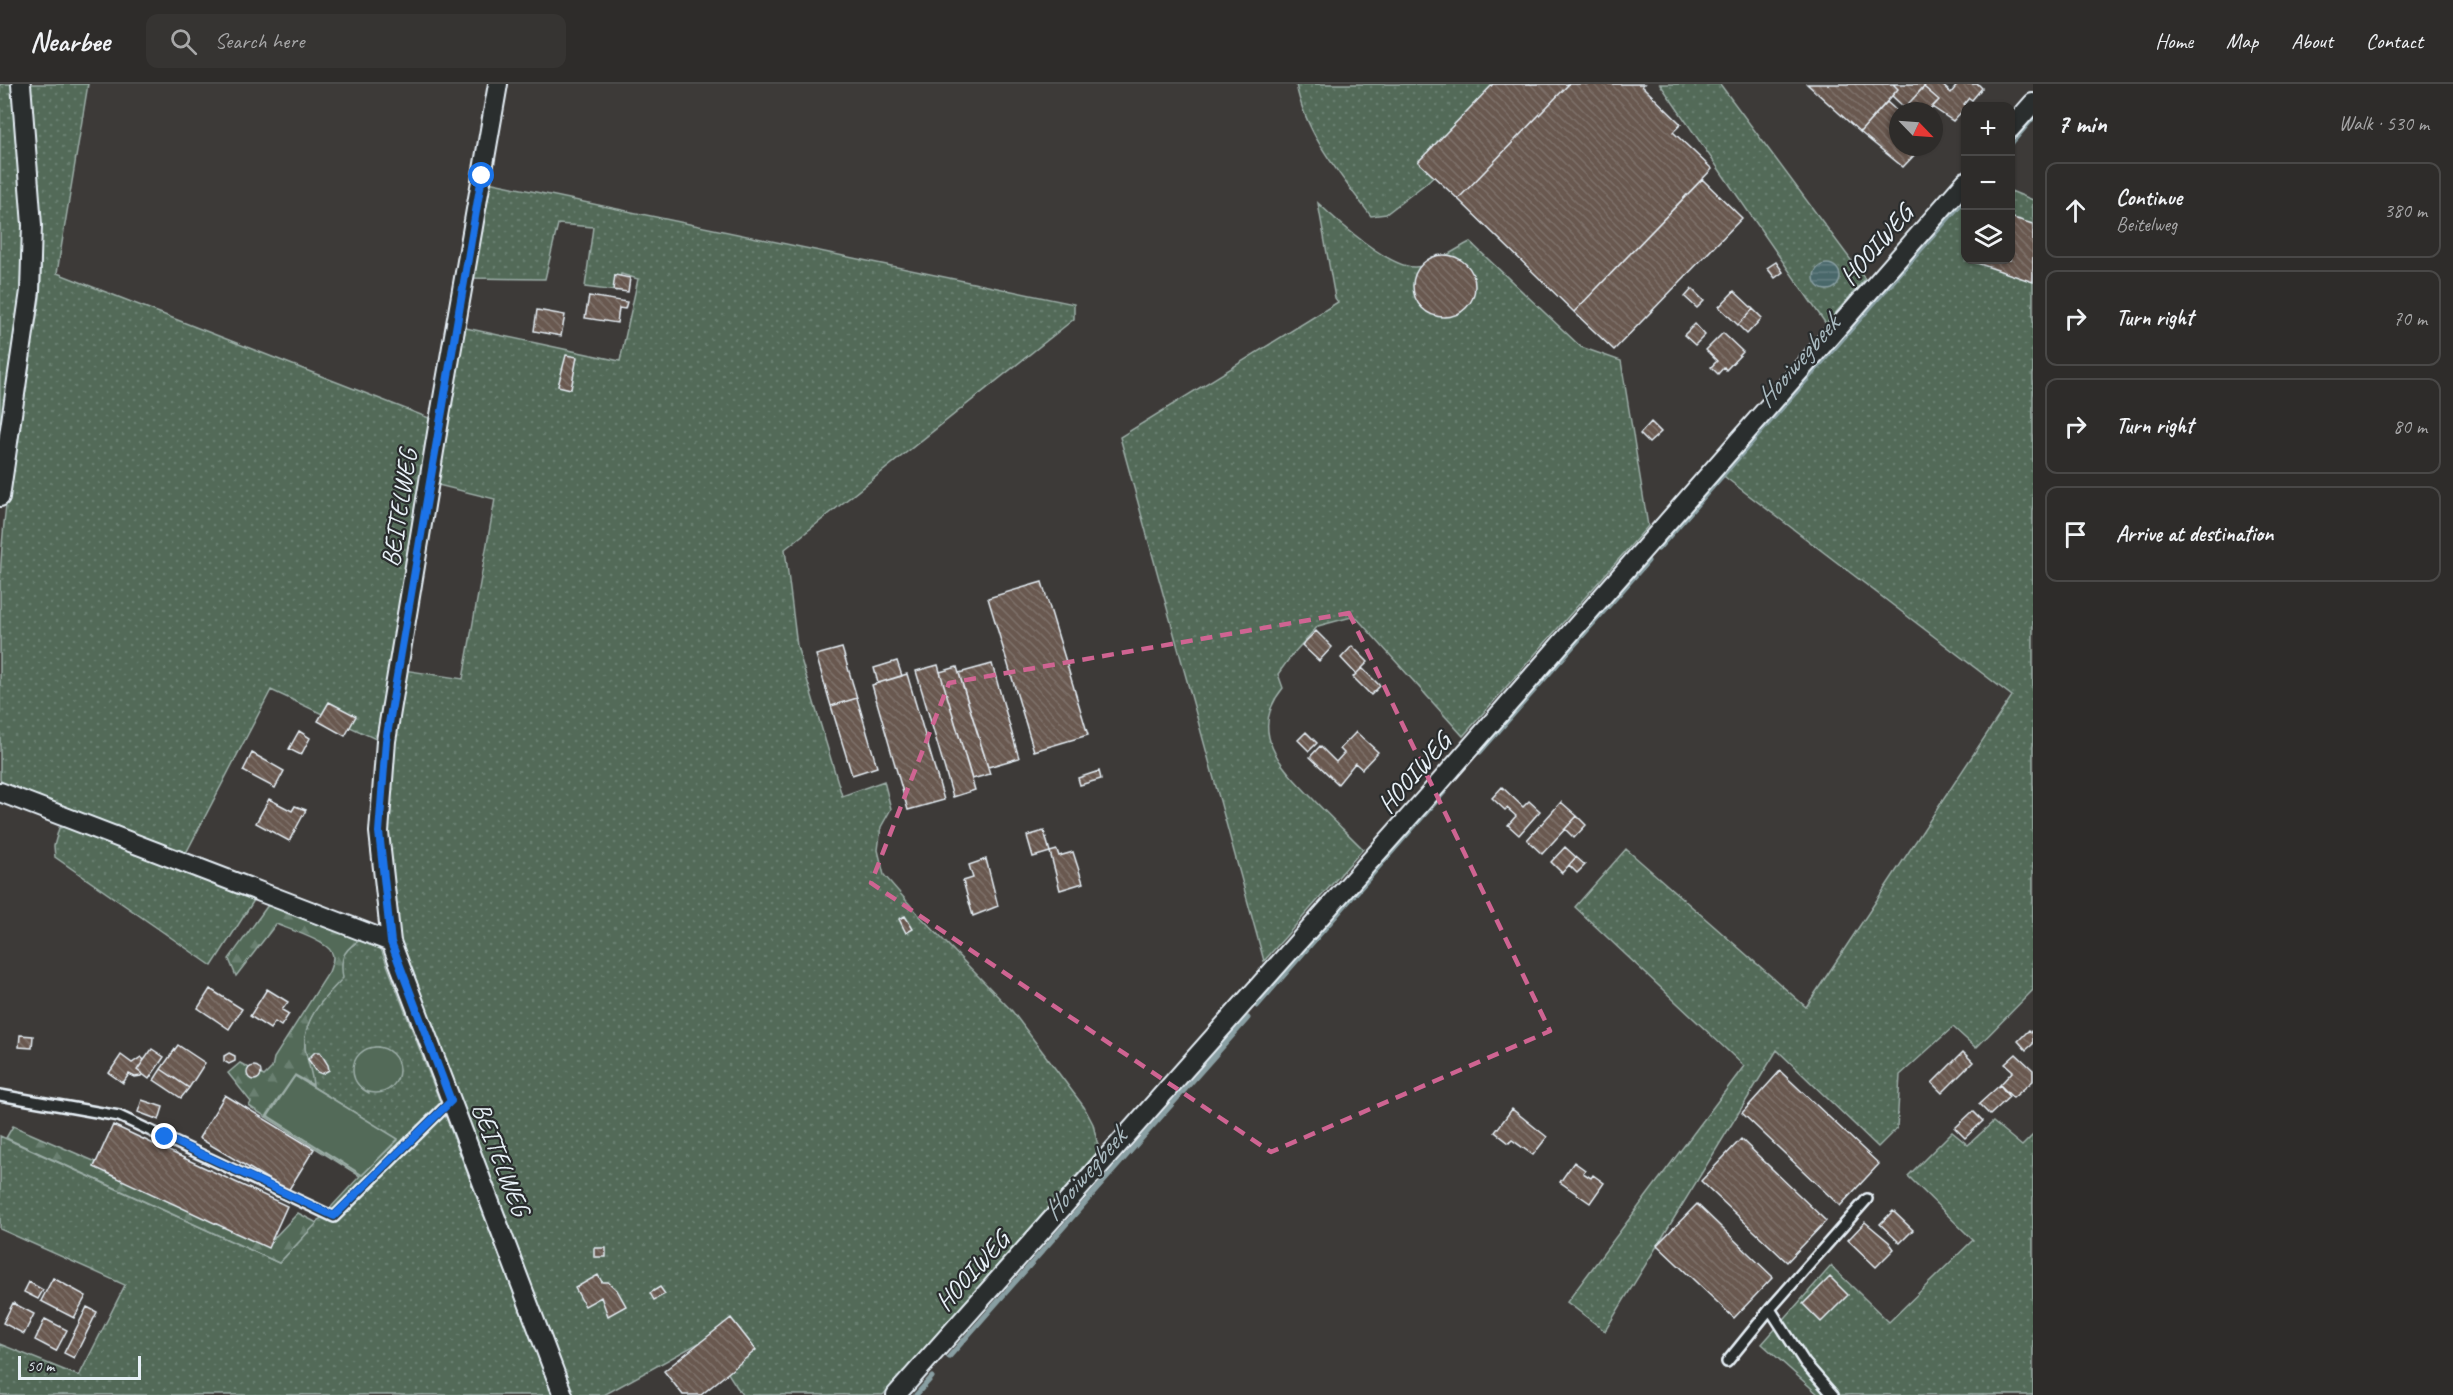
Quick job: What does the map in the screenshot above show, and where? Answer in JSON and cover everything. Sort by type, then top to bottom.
[{"type":"street","points":[[0,497],[30,291],[32,260],[32,225],[21,84]]},
{"type":"street","name":"BEITELWEG","points":[[498,84],[386,741],[379,832],[391,942],[563,1395]]},
{"type":"street","points":[[2015,123],[2033,103]]},
{"type":"street","name":"HOOIWEG","points":[[896,1395],[1456,765],[1961,186]]},
{"type":"street","points":[[0,792],[391,942]]},
{"type":"lane","points":[[0,1095],[118,1116],[334,1216],[451,1101]]},
{"type":"lane","points":[[1727,1362],[1770,1309],[1867,1199]]},
{"type":"lane","points":[[1770,1309],[1805,1363],[1833,1395]]},
{"type":"highlighted area","points":[[1349,613],[1550,1031],[1271,1152],[871,883],[949,683]]},
{"type":"green space","points":[[0,84],[13,84],[22,211],[24,291],[0,436]]},
{"type":"green space","points":[[30,84],[88,84],[57,273],[434,420],[380,741],[271,690],[186,853],[7,786],[0,780],[2,547],[15,440],[40,298],[40,217]]},
{"type":"green space","points":[[1296,84],[1531,84],[1425,184],[1386,214],[1371,216],[1336,170],[1316,137],[1307,120]]},
{"type":"green space","points":[[1660,84],[1720,84],[1865,279],[1826,324]]},
{"type":"green space","points":[[488,182],[1074,304],[1074,319],[785,549],[797,646],[842,796],[884,781],[891,809],[881,827],[878,850],[884,875],[918,914],[1012,1011],[1084,1107],[1093,1124],[1099,1150],[883,1395],[742,1395],[706,1339],[604,1395],[572,1395],[400,942],[385,812],[404,670],[463,679],[495,499],[434,484],[461,327],[620,361],[638,279],[621,274],[616,291],[585,287],[593,227],[558,224],[545,279],[470,278]]},
{"type":"green space","points":[[2015,193],[2033,200],[2033,990],[1976,1048],[1953,1027],[1900,1075],[1897,1128],[1878,1147],[1777,1050],[1605,1331],[1567,1302],[1744,1066],[1575,907],[1626,849],[1806,1007],[2012,696],[1721,474],[1961,199],[1961,264],[2015,264]]},
{"type":"green space","points":[[1318,203],[1363,242],[1391,260],[1404,265],[1415,267],[1429,264],[1470,242],[1581,347],[1621,361],[1648,526],[1463,736],[1355,616],[1318,626],[1291,656],[1278,674],[1283,688],[1273,704],[1268,719],[1268,734],[1272,748],[1290,774],[1363,849],[1264,961],[1120,437],[1338,302],[1335,298]]},
{"type":"green space","points":[[69,826],[256,897],[212,966],[55,857],[54,846],[59,828]]},
{"type":"green space","points":[[271,901],[364,937],[345,953],[342,964],[343,978],[316,1009],[307,1028],[305,1048],[313,1085],[295,1075],[266,1117],[249,1106],[251,1102],[228,1073],[240,1063],[264,1076],[272,1068],[274,1058],[329,972],[333,958],[332,953],[323,944],[276,924],[236,976],[229,959]]},
{"type":"green space","points":[[364,937],[381,949],[553,1395],[0,1395],[0,1344],[79,1376],[125,1285],[0,1229],[0,1136],[279,1263],[360,1176],[266,1117],[296,1075],[312,1085],[305,1047],[307,1027],[316,1009],[342,978],[345,953]],"holes":[[[378,1047],[391,1053],[396,1059],[369,1093],[356,1081],[354,1066],[361,1053]],[[296,1076],[397,1139],[398,1140],[362,1175],[268,1116]]]},
{"type":"green space","points":[[376,1047],[392,1054],[399,1070],[392,1086],[376,1093],[360,1086],[353,1070],[360,1054]]},
{"type":"green space","points":[[295,1076],[398,1139],[362,1175],[268,1116]]},
{"type":"green space","points":[[1993,1122],[2022,1146],[2033,1135],[2033,1395],[1819,1395],[1762,1344],[1831,1266],[1889,1322],[1973,1240],[1908,1176],[1952,1132],[1968,1145]]},
{"type":"green space","points":[[13,1126],[96,1162],[94,1167],[271,1241],[298,1213],[317,1223],[279,1263],[6,1138]]},
{"type":"water","points":[[1827,264],[1836,268],[1840,277],[1836,286],[1827,290],[1818,286],[1814,277],[1818,268]]},
{"type":"building","points":[[1493,84],[1569,84],[1458,199],[1418,162]]},
{"type":"building","points":[[1569,84],[1644,84],[1642,86],[1681,124],[1673,132],[1712,169],[1574,312],[1458,199]]},
{"type":"building","points":[[1807,84],[1893,84],[1898,89],[1860,132]]},
{"type":"building","points":[[1893,84],[1926,84],[1910,102],[1898,102],[1892,96],[1898,89]]},
{"type":"building","points":[[1926,84],[1941,84],[1951,93],[1958,84],[1978,84],[1982,88],[1972,100],[1969,98],[1966,102],[1961,102],[1961,112],[1953,121],[1943,114],[1943,102],[1937,102],[1939,100],[1924,87]]},
{"type":"building","points":[[1924,87],[1939,100],[1937,102],[1910,102]]},
{"type":"building","points":[[1887,102],[1889,104],[1889,156],[1860,132]]},
{"type":"building","points":[[1889,156],[1913,156],[1903,167]]},
{"type":"building","points":[[1702,179],[1742,218],[1614,350],[1574,312]]},
{"type":"building","points":[[2015,219],[2033,224],[2033,282],[1980,264],[2015,264]]},
{"type":"building","points":[[1444,255],[1456,257],[1466,264],[1473,274],[1475,286],[1473,298],[1466,308],[1456,315],[1444,317],[1432,315],[1422,308],[1415,298],[1413,286],[1415,274],[1422,264],[1432,257]]},
{"type":"building","points":[[1776,262],[1783,272],[1775,278],[1767,268]]},
{"type":"building","points":[[615,275],[630,278],[628,292],[613,290]]},
{"type":"building","points":[[1692,289],[1704,301],[1697,308],[1685,297]]},
{"type":"building","points":[[1734,291],[1753,309],[1738,325],[1719,307]]},
{"type":"building","points":[[589,296],[627,302],[625,309],[619,308],[617,323],[585,318]]},
{"type":"building","points":[[1753,309],[1762,318],[1747,334],[1738,325]]},
{"type":"building","points":[[537,310],[565,315],[561,336],[534,331]]},
{"type":"building","points":[[1695,324],[1705,335],[1695,345],[1684,335]]},
{"type":"building","points":[[1723,333],[1743,352],[1726,370],[1724,367],[1718,374],[1711,367],[1717,361],[1706,350]]},
{"type":"building","points":[[566,355],[577,357],[571,389],[558,386]]},
{"type":"building","points":[[1651,422],[1661,432],[1649,443],[1640,434]]},
{"type":"building","points":[[1042,582],[1088,735],[1034,751],[988,598]]},
{"type":"building","points":[[1316,631],[1332,647],[1319,661],[1302,645]]},
{"type":"building","points":[[1352,646],[1368,662],[1356,674],[1341,658]]},
{"type":"building","points":[[842,648],[857,698],[831,706],[816,655]]},
{"type":"building","points":[[897,661],[902,676],[878,683],[874,668]]},
{"type":"building","points":[[992,664],[1019,758],[988,767],[959,673]]},
{"type":"building","points":[[938,665],[975,790],[953,797],[916,671]]},
{"type":"building","points":[[957,667],[990,774],[972,779],[940,672]]},
{"type":"building","points":[[1362,668],[1380,686],[1371,695],[1353,677]]},
{"type":"building","points":[[907,674],[944,800],[908,810],[872,685]]},
{"type":"building","points":[[857,698],[877,767],[852,775],[831,706]]},
{"type":"building","points":[[329,702],[356,716],[345,736],[318,721]]},
{"type":"building","points":[[299,731],[310,738],[301,755],[289,749]]},
{"type":"building","points":[[1306,732],[1317,743],[1309,751],[1298,740]]},
{"type":"building","points":[[1356,732],[1378,752],[1362,769],[1355,763],[1338,784],[1310,757],[1320,746],[1336,762],[1344,753],[1340,749]]},
{"type":"building","points":[[252,753],[284,771],[275,788],[243,771]]},
{"type":"building","points":[[1099,771],[1101,779],[1080,785],[1078,778]]},
{"type":"building","points":[[1502,787],[1523,807],[1529,801],[1540,811],[1519,835],[1508,825],[1516,816],[1492,798]]},
{"type":"building","points":[[269,799],[292,811],[295,806],[306,810],[289,841],[256,823]]},
{"type":"building","points":[[1561,802],[1577,816],[1542,854],[1527,840]]},
{"type":"building","points":[[1577,816],[1586,825],[1574,838],[1565,829]]},
{"type":"building","points":[[1044,831],[1050,852],[1033,857],[1027,836]]},
{"type":"building","points":[[1565,847],[1576,857],[1562,873],[1551,862]]},
{"type":"building","points":[[1057,850],[1059,856],[1073,852],[1083,883],[1060,890],[1050,852]]},
{"type":"building","points":[[1576,857],[1585,865],[1577,873],[1569,865]]},
{"type":"building","points":[[986,859],[998,906],[973,916],[963,881],[973,878],[969,865]]},
{"type":"building","points":[[905,916],[913,929],[906,933],[899,919]]},
{"type":"building","points":[[210,989],[242,1009],[229,1029],[198,1008]]},
{"type":"building","points":[[267,989],[288,1002],[282,1010],[289,1014],[281,1026],[275,1022],[270,1029],[250,1016]]},
{"type":"building","points":[[2029,1030],[2033,1034],[2033,1044],[2026,1050],[2018,1041]]},
{"type":"building","points":[[20,1035],[33,1036],[32,1048],[19,1047]]},
{"type":"building","points":[[178,1045],[205,1063],[189,1088],[161,1069]]},
{"type":"building","points":[[152,1049],[164,1057],[149,1079],[137,1070]]},
{"type":"building","points":[[315,1052],[320,1052],[328,1065],[329,1070],[322,1074],[317,1072],[308,1059]]},
{"type":"building","points":[[1963,1052],[1973,1062],[1942,1093],[1932,1083]]},
{"type":"building","points":[[229,1053],[235,1056],[235,1061],[229,1064],[224,1061],[224,1056]]},
{"type":"building","points":[[2016,1054],[2033,1070],[2033,1081],[2013,1098],[2000,1085],[2013,1071],[2005,1064]]},
{"type":"building","points":[[121,1055],[132,1063],[141,1057],[144,1060],[137,1070],[142,1074],[141,1076],[135,1077],[129,1074],[123,1083],[109,1073]]},
{"type":"building","points":[[254,1066],[259,1068],[261,1073],[259,1078],[254,1080],[249,1078],[247,1073],[249,1068]]},
{"type":"building","points":[[161,1069],[189,1088],[181,1098],[154,1080]]},
{"type":"building","points":[[1780,1071],[1879,1164],[1840,1206],[1742,1113]]},
{"type":"building","points":[[2000,1085],[2009,1097],[1990,1115],[1979,1104]]},
{"type":"building","points":[[225,1095],[314,1149],[288,1191],[199,1138]]},
{"type":"building","points":[[142,1100],[163,1107],[159,1120],[138,1112]]},
{"type":"building","points":[[1512,1109],[1547,1137],[1533,1155],[1512,1140],[1509,1143],[1495,1132]]},
{"type":"building","points":[[1973,1111],[1983,1121],[1965,1138],[1955,1128]]},
{"type":"building","points":[[113,1125],[287,1206],[268,1248],[94,1167]]},
{"type":"building","points":[[1741,1139],[1826,1221],[1787,1262],[1701,1181]]},
{"type":"building","points":[[1574,1162],[1585,1170],[1583,1173],[1591,1178],[1593,1175],[1604,1183],[1590,1203],[1560,1182]]},
{"type":"building","points":[[1697,1204],[1773,1277],[1734,1318],[1657,1245]]},
{"type":"building","points":[[1893,1211],[1913,1230],[1900,1243],[1880,1224]]},
{"type":"building","points":[[1865,1222],[1894,1249],[1876,1267],[1848,1240]]},
{"type":"building","points":[[594,1248],[606,1248],[606,1257],[594,1257]]},
{"type":"building","points":[[598,1275],[602,1282],[608,1282],[617,1290],[626,1306],[608,1316],[601,1297],[585,1306],[575,1288]]},
{"type":"building","points":[[1830,1277],[1848,1295],[1821,1322],[1803,1304]]},
{"type":"building","points":[[53,1278],[86,1296],[74,1318],[41,1301]]},
{"type":"building","points":[[29,1282],[43,1290],[38,1299],[24,1292]]},
{"type":"building","points":[[660,1287],[665,1294],[654,1300],[650,1293]]},
{"type":"building","points":[[13,1303],[34,1314],[24,1334],[3,1323]]},
{"type":"building","points":[[87,1307],[97,1312],[74,1358],[64,1353]]},
{"type":"building","points":[[731,1318],[756,1350],[701,1395],[683,1395],[664,1371]]},
{"type":"building","points":[[45,1319],[67,1330],[56,1351],[35,1340]]},
{"type":"waterway","name":"Hooiwegbeek","points":[[2015,139],[2033,118]]},
{"type":"waterway","name":"Hooiwegbeek","points":[[1658,549],[1961,204]]},
{"type":"waterway","name":"Hooiwegbeek","points":[[1480,752],[1648,561]]},
{"type":"waterway","name":"Hooiwegbeek","points":[[1257,1006],[1445,791]]},
{"type":"waterway","name":"Hooiwegbeek","points":[[949,1357],[1248,1018]]},
{"type":"waterway","name":"Hooiwegbeek","points":[[916,1395],[932,1377]]},
{"type":"route","points":[[165,1137],[334,1216],[451,1101],[391,942],[379,832],[386,741],[482,176]]}]
